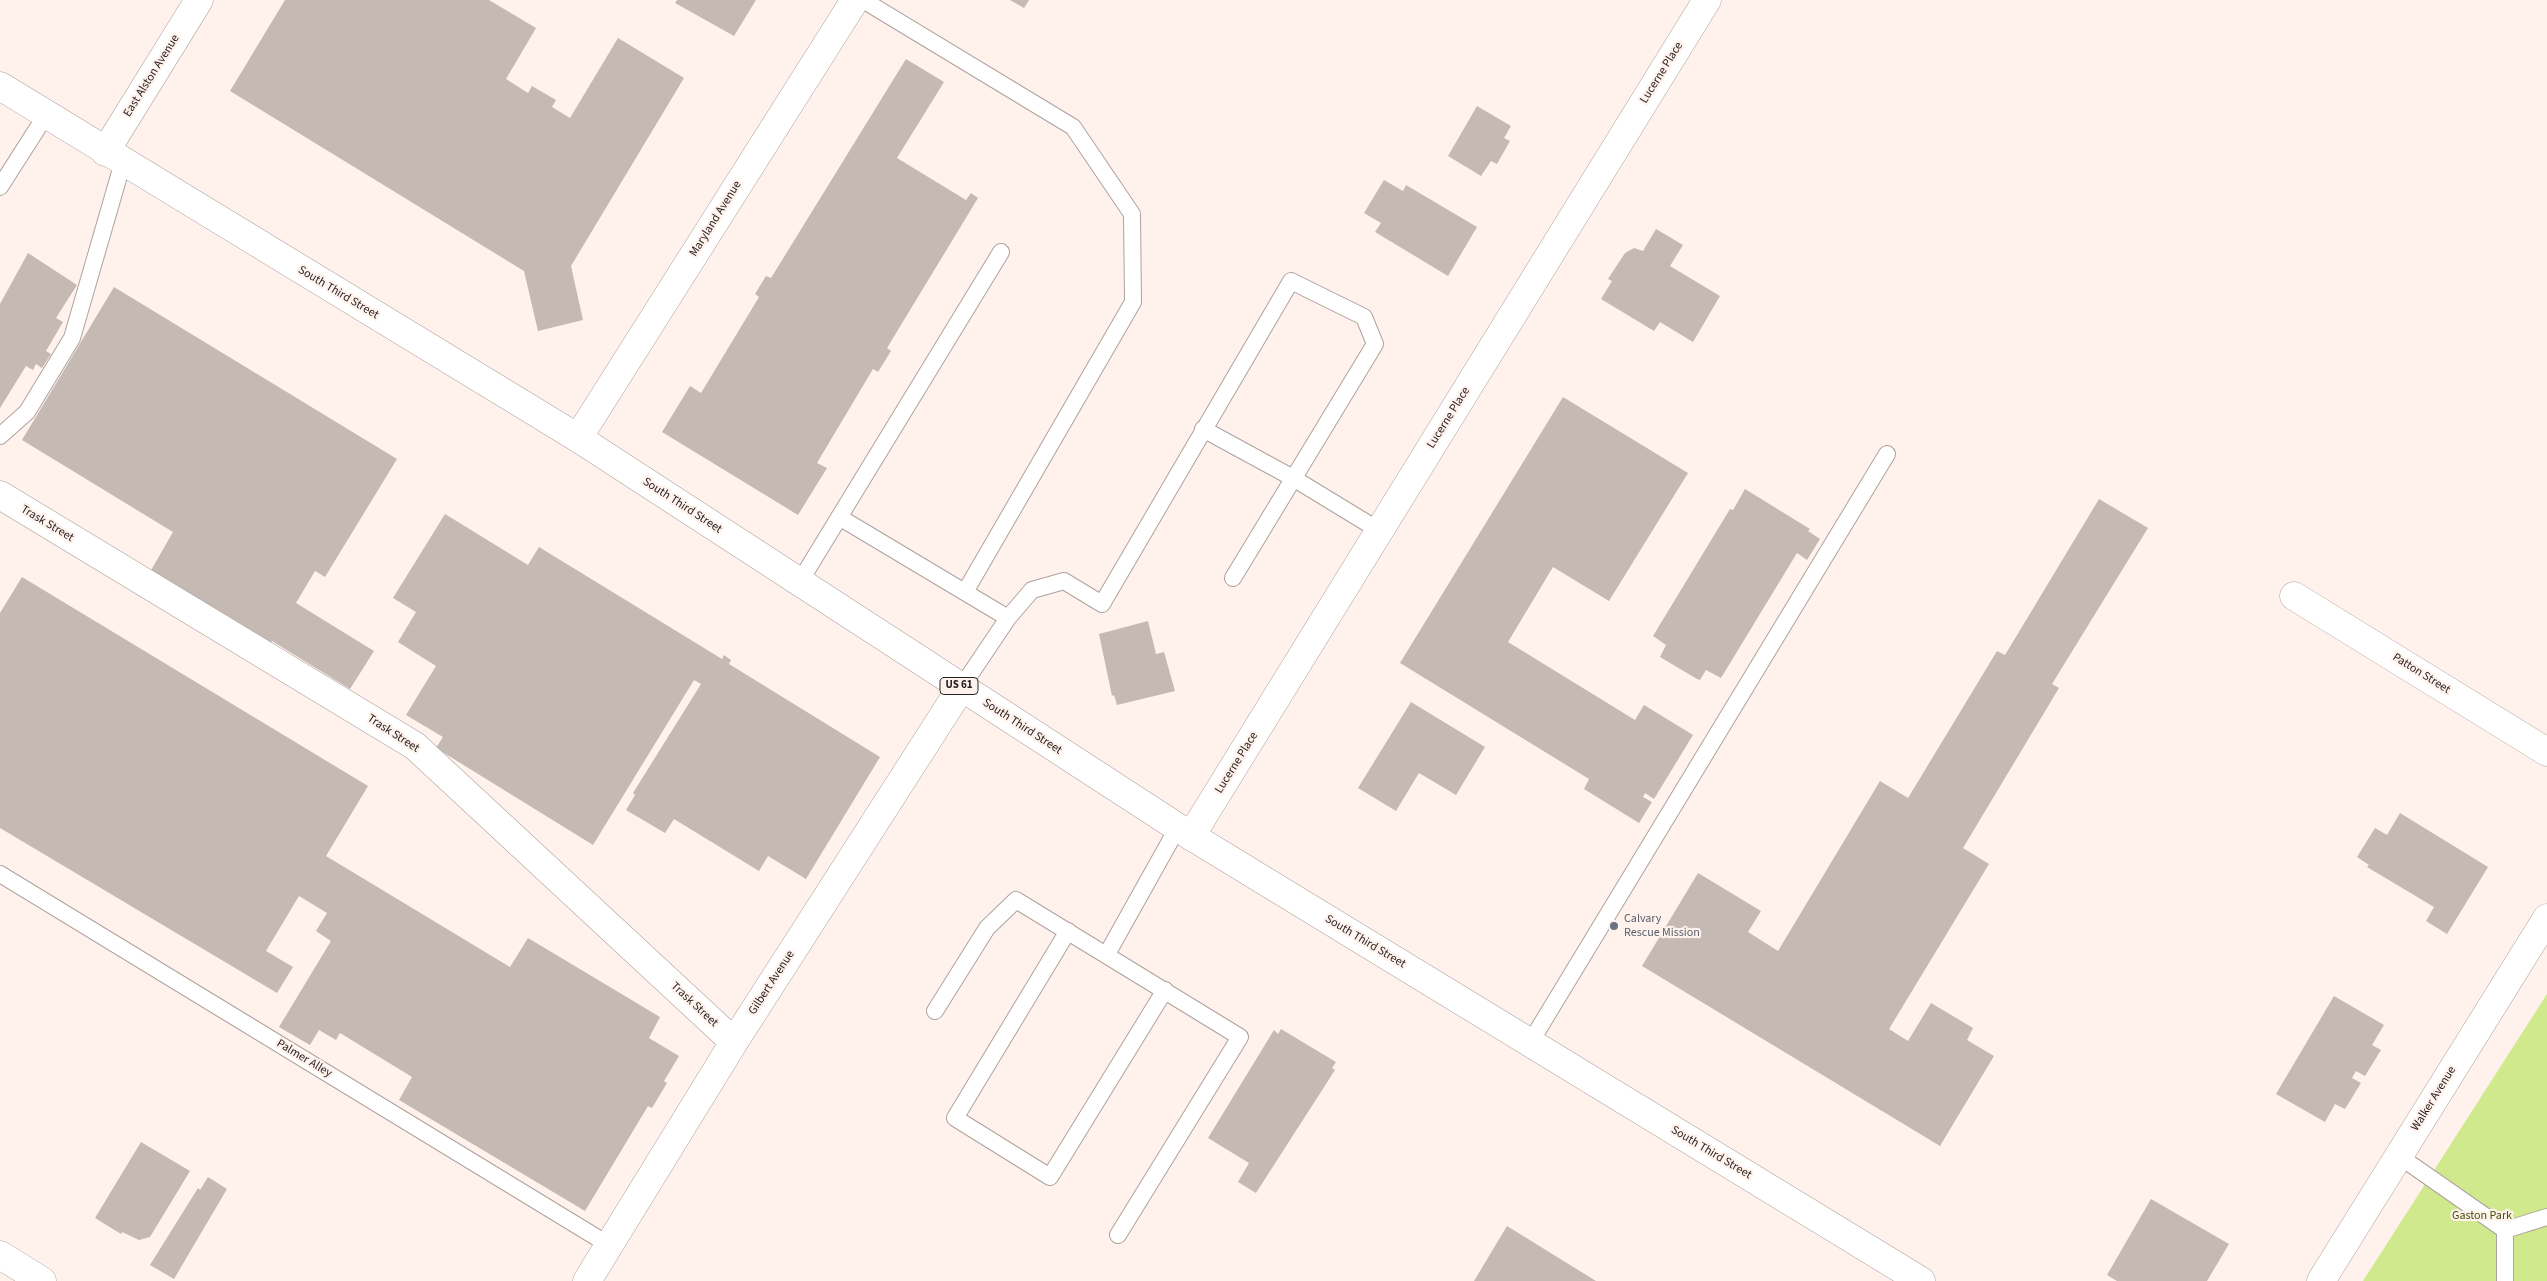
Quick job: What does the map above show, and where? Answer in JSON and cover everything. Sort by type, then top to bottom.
[{"type":"street","name":"East Alston Avenue","points":[[114,157],[199,0]]},
{"type":"street","name":"Maryland Avenue","points":[[578,438],[855,0]]},
{"type":"street","name":"Lucerne Place","points":[[1185,832],[1380,531],[1707,0]]},
{"type":"street","name":"South Third Street","points":[[0,86],[578,438],[1185,832],[1921,1281]]},
{"type":"street","name":"Trask Street","points":[[0,495],[415,746],[734,1042]]},
{"type":"street","name":"Patton Street","points":[[2294,596],[2547,752]]},
{"type":"street","name":"Gilbert Avenue","points":[[587,1281],[734,1042],[961,688]]},
{"type":"street","name":"Walker Avenue","points":[[2321,1281],[2547,918]]},
{"type":"street","points":[[0,1255],[42,1281]]},
{"type":"lane","points":[[863,0],[1073,127],[1132,214],[1133,302],[965,592]]},
{"type":"lane","points":[[0,187],[46,115]]},
{"type":"lane","points":[[0,436],[27,412],[72,338],[114,157]]},
{"type":"lane","points":[[799,583],[1001,252]]},
{"type":"lane","points":[[961,688],[1008,618],[1032,590],[1064,581],[1102,604],[1291,281],[1364,317],[1375,344],[1233,578]]},
{"type":"lane","points":[[1203,429],[1293,478],[1380,531]]},
{"type":"lane","points":[[1530,1043],[1888,454]]},
{"type":"lane","points":[[839,517],[1008,618]]},
{"type":"lane","points":[[1107,954],[1185,832]]},
{"type":"lane","name":"Palmer Alley","points":[[0,874],[609,1245]]},
{"type":"lane","points":[[935,1011],[987,928],[1016,900],[1240,1037],[1118,1235]]},
{"type":"lane","points":[[1068,931],[955,1118],[1050,1177],[1165,990]]},
{"type":"lane","points":[[2399,1156],[2505,1230]]},
{"type":"lane","points":[[2505,1230],[2547,1217]]},
{"type":"lane","points":[[2505,1230],[2505,1281]]},
{"type":"green space","name":"Gaston Park","points":[[2547,994],[2547,1281],[2363,1281]]},
{"type":"building","points":[[285,0],[489,0],[536,28],[506,79],[528,93],[532,86],[556,100],[552,107],[570,118],[618,38],[684,78],[571,266],[583,320],[538,331],[524,271],[230,91]]},
{"type":"building","points":[[677,0],[756,0],[734,36],[675,3]]},
{"type":"building","points":[[1010,0],[1029,0],[1024,8]]},
{"type":"building","points":[[906,59],[944,82],[897,158],[966,200],[971,193],[978,198],[887,348],[891,351],[878,372],[873,369],[817,463],[827,468],[798,515],[662,432],[690,386],[701,393],[759,297],[755,294],[766,276],[771,278]]},
{"type":"building","points":[[1477,106],[1511,126],[1504,138],[1510,141],[1497,164],[1491,161],[1481,176],[1448,156]]},
{"type":"building","points":[[1384,180],[1403,191],[1406,185],[1477,227],[1448,276],[1375,232],[1381,223],[1364,213]]},
{"type":"building","points":[[1656,229],[1683,245],[1670,266],[1720,296],[1693,342],[1660,322],[1654,331],[1601,299],[1612,281],[1608,279],[1625,253],[1634,248],[1643,251]]},
{"type":"building","points":[[28,253],[77,285],[56,318],[63,322],[46,351],[51,354],[42,368],[36,364],[33,370],[26,366],[0,408],[0,304]]},
{"type":"building","points":[[114,287],[397,459],[325,577],[315,571],[296,603],[374,651],[350,689],[272,641],[269,645],[150,572],[173,532],[22,440]]},
{"type":"building","points":[[1563,397],[1688,473],[1609,601],[1553,567],[1508,642],[1635,720],[1644,705],[1693,735],[1654,799],[1645,793],[1643,797],[1652,802],[1639,823],[1584,789],[1589,779],[1400,663]]},
{"type":"building","points":[[1745,489],[1810,529],[1808,531],[1820,539],[1807,560],[1797,553],[1721,678],[1706,670],[1700,680],[1660,657],[1666,645],[1653,636],[1730,509],[1733,510]]},
{"type":"building","points":[[2099,499],[2148,528],[2052,684],[2059,688],[1963,848],[1989,864],[1889,1029],[1908,1041],[1931,1003],[1973,1028],[1967,1040],[1994,1056],[1940,1146],[1642,966],[1698,873],[1761,911],[1748,932],[1778,951],[1880,781],[1908,798],[1997,651],[2005,655]]},
{"type":"building","points":[[445,514],[528,565],[539,547],[722,659],[724,655],[731,660],[729,664],[880,757],[806,879],[768,856],[759,871],[674,819],[665,833],[626,810],[635,795],[633,793],[701,684],[694,680],[593,845],[436,748],[443,737],[406,715],[436,666],[398,642],[416,612],[393,598]]},
{"type":"building","points":[[22,577],[368,786],[326,856],[510,967],[528,938],[660,1017],[649,1038],[679,1056],[664,1081],[667,1083],[652,1108],[648,1106],[585,1211],[399,1100],[412,1077],[340,1033],[336,1040],[319,1030],[310,1045],[279,1027],[331,941],[316,931],[327,913],[299,896],[266,951],[293,967],[277,993],[0,828],[0,613]]},
{"type":"building","points":[[1148,621],[1156,654],[1164,652],[1175,691],[1117,705],[1114,695],[1112,696],[1099,634]]},
{"type":"building","points":[[1411,702],[1485,747],[1456,795],[1419,773],[1396,811],[1358,788]]},
{"type":"building","points":[[2400,813],[2488,867],[2447,934],[2426,921],[2434,907],[2367,867],[2369,865],[2357,857],[2375,828],[2387,835]]},
{"type":"building","points":[[2334,996],[2384,1025],[2372,1045],[2381,1050],[2365,1076],[2356,1071],[2352,1078],[2361,1083],[2345,1109],[2335,1104],[2325,1122],[2276,1094]]},
{"type":"building","points":[[1281,1029],[1336,1062],[1332,1068],[1335,1070],[1256,1193],[1238,1182],[1249,1163],[1208,1138],[1274,1030],[1278,1034]]},
{"type":"building","points":[[141,1142],[190,1171],[150,1237],[139,1240],[122,1232],[121,1234],[95,1218]]},
{"type":"building","points":[[208,1177],[227,1189],[174,1279],[150,1265],[198,1188],[200,1190]]},
{"type":"building","points":[[2151,1199],[2229,1244],[2207,1281],[2117,1281],[2107,1275]]},
{"type":"building","points":[[1507,1226],[1596,1281],[1474,1281]]},
{"type":"place","name":"Calvary Rescue Mission","points":[[1614,926]]}]
